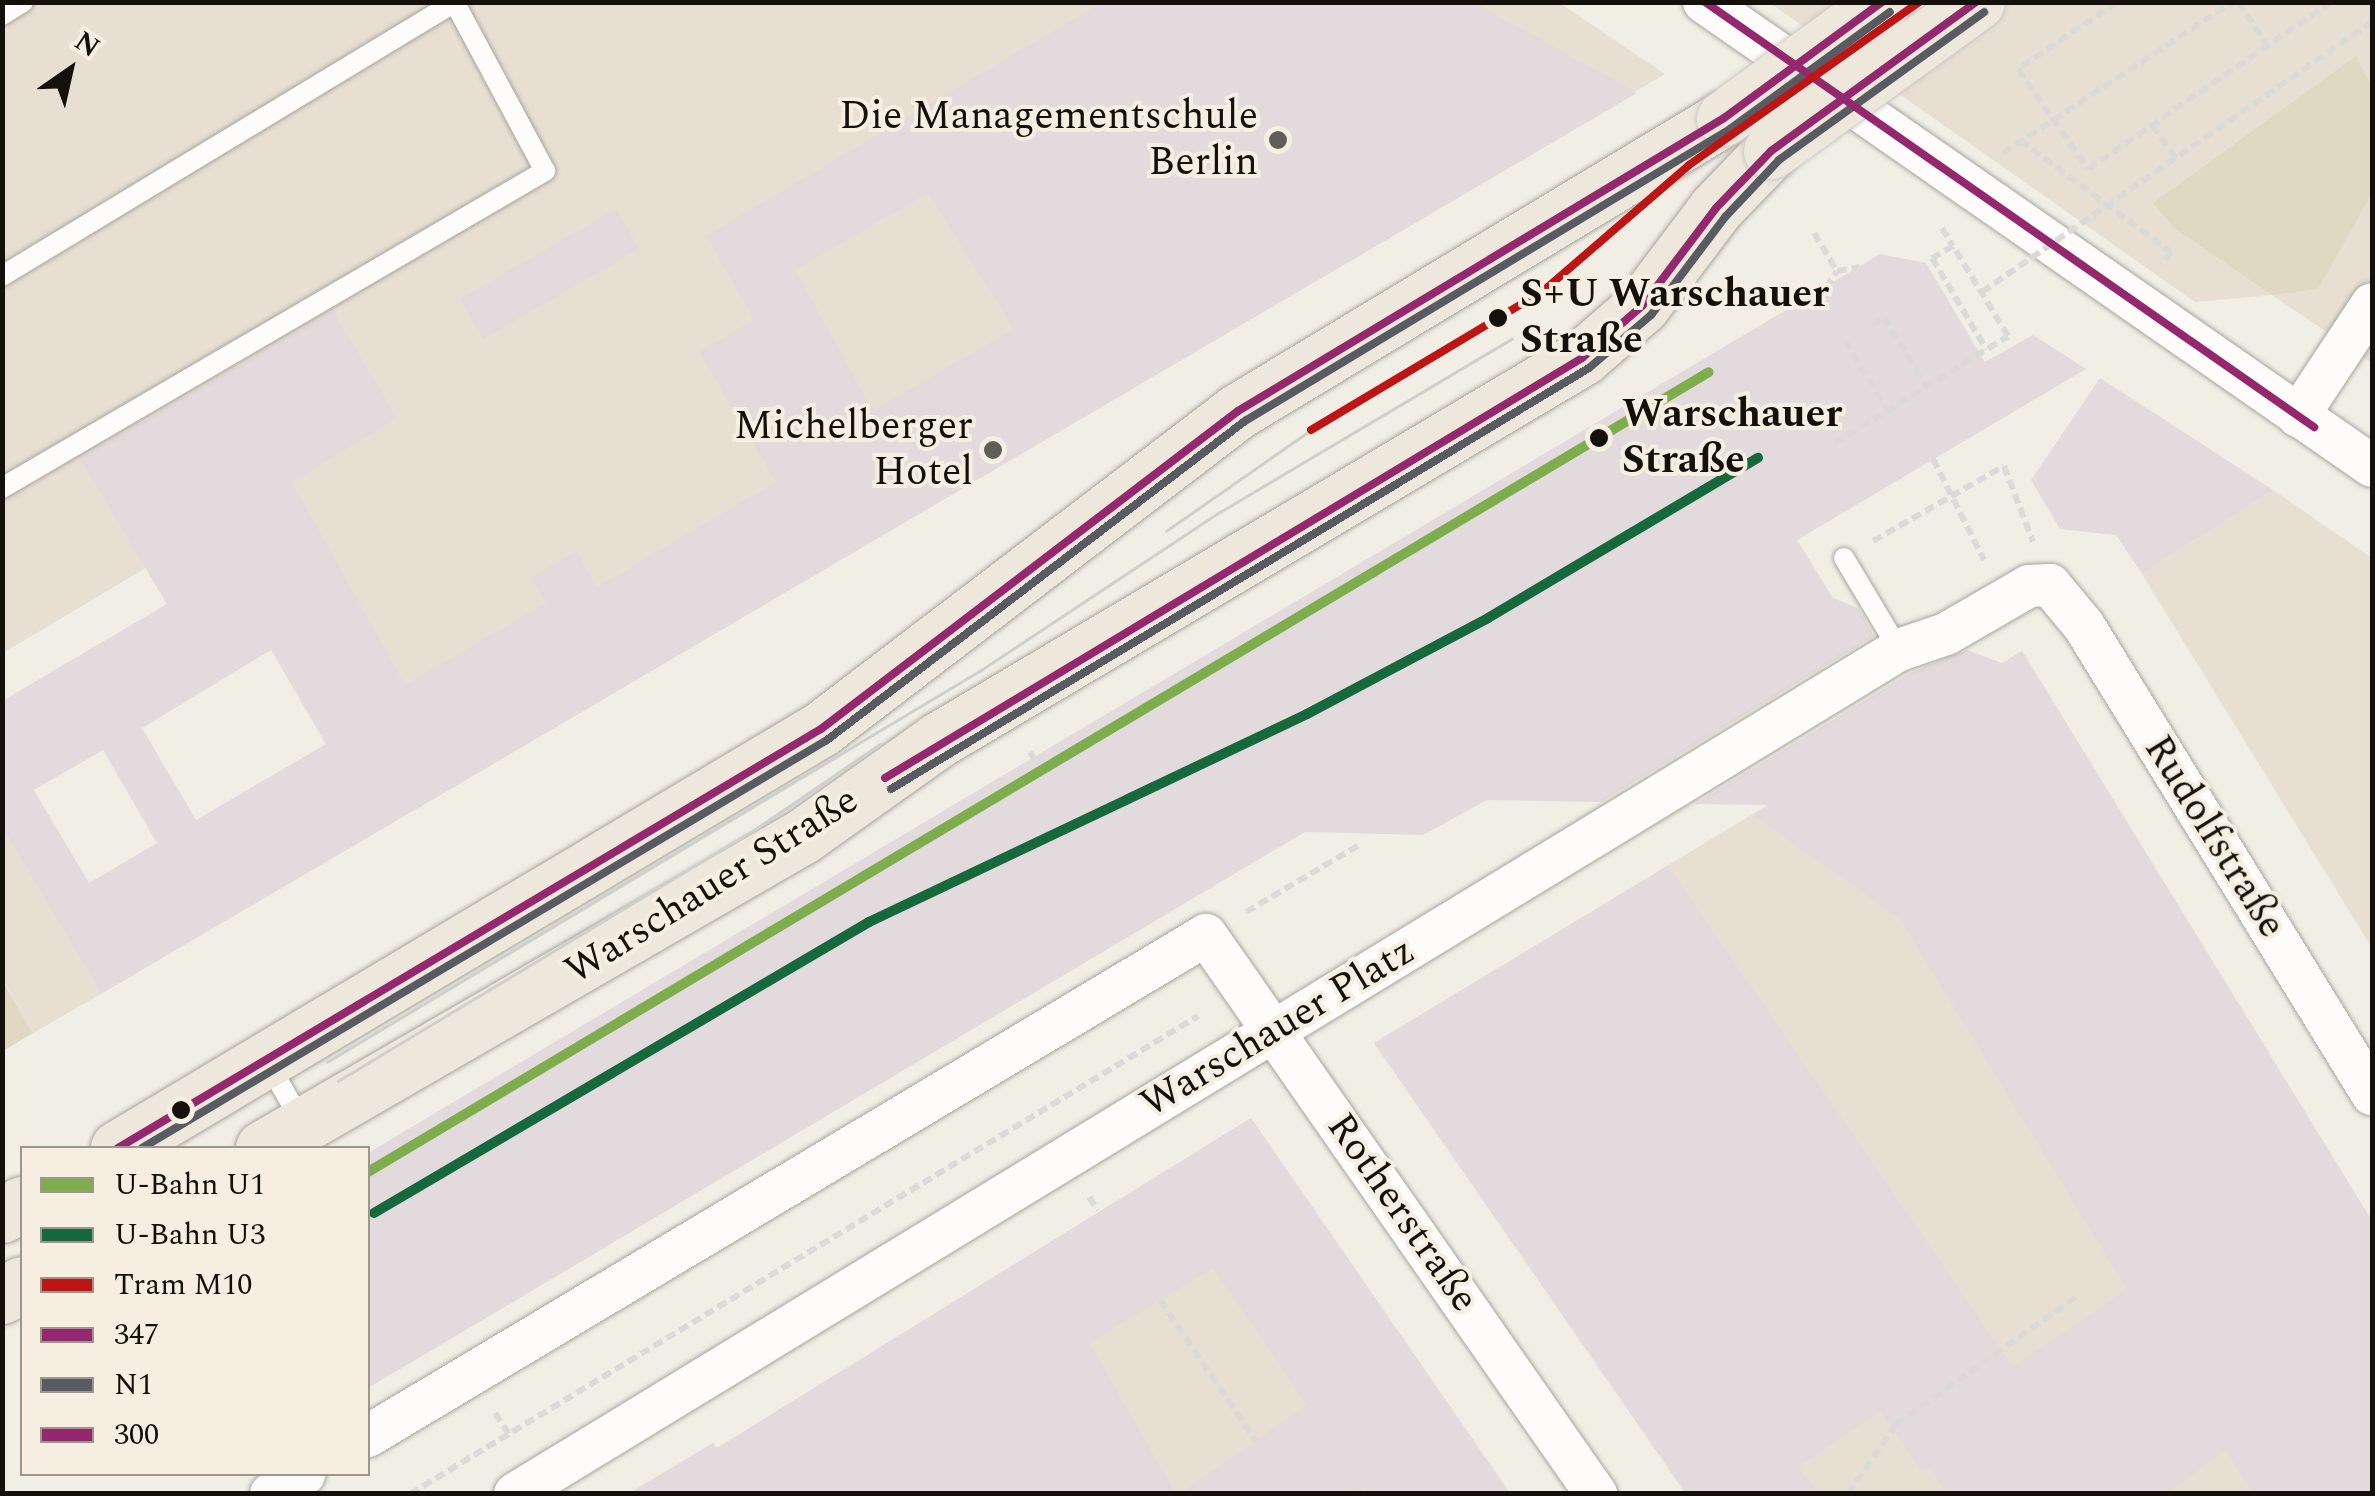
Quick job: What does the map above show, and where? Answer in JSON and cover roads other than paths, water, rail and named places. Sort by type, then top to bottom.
[{"type":"main road","name":"Warschauer Straße","points":[[121,1146],[822,729],[1238,411],[1724,118],[1883,2]]},
{"type":"main road","name":"Warschauer Straße","points":[[284,1138],[804,836],[938,740],[1582,358],[1642,306],[1716,208],[1772,151],[1977,2]]},
{"type":"street","points":[[1704,2],[2372,466]]},
{"type":"street","points":[[2298,416],[2372,304]]},
{"type":"street","name":"Warschauer Platz","points":[[525,1488],[1898,650],[1946,634],[2029,586],[2050,586]]},
{"type":"street","name":"Rudolfstraße","points":[[2050,586],[2084,626],[2372,1094]]},
{"type":"street","name":"Rotherstraße","points":[[370,1435],[1206,936],[1596,1494]]},
{"type":"street","points":[[271,1494],[301,1476]]},
{"type":"lane","points":[[2,15],[23,2]]},
{"type":"lane","points":[[2,276],[455,3],[545,171],[2,488]]},
{"type":"lane","points":[[1844,558],[1898,650]]},
{"type":"lane","points":[[266,1061],[284,1138]]},
{"type":"tram line","name":"M10","points":[[1311,430],[1542,292],[1689,165],[1919,2]]},
{"type":"tram line","points":[[327,1062],[981,670],[1220,512],[1511,339]]},
{"type":"tram line","points":[[1166,531],[1311,430]]},
{"type":"tram line","points":[[338,1081],[760,826],[880,744]]},
{"type":"metro line","name":"U1","points":[[370,1171],[1709,372]]},
{"type":"metro line","name":"U3","points":[[374,1213],[869,922],[1307,714],[1488,618],[1758,458]]},
{"type":"place","name":"Die Managementschule Berlin","points":[[1278,140]]},
{"type":"place","name":"S+U Warschauer Straße","points":[[1498,318]]},
{"type":"place","name":"Warschauer Straße","points":[[1599,438]]},
{"type":"place","name":"Michelberger Hotel","points":[[993,450]]}]
